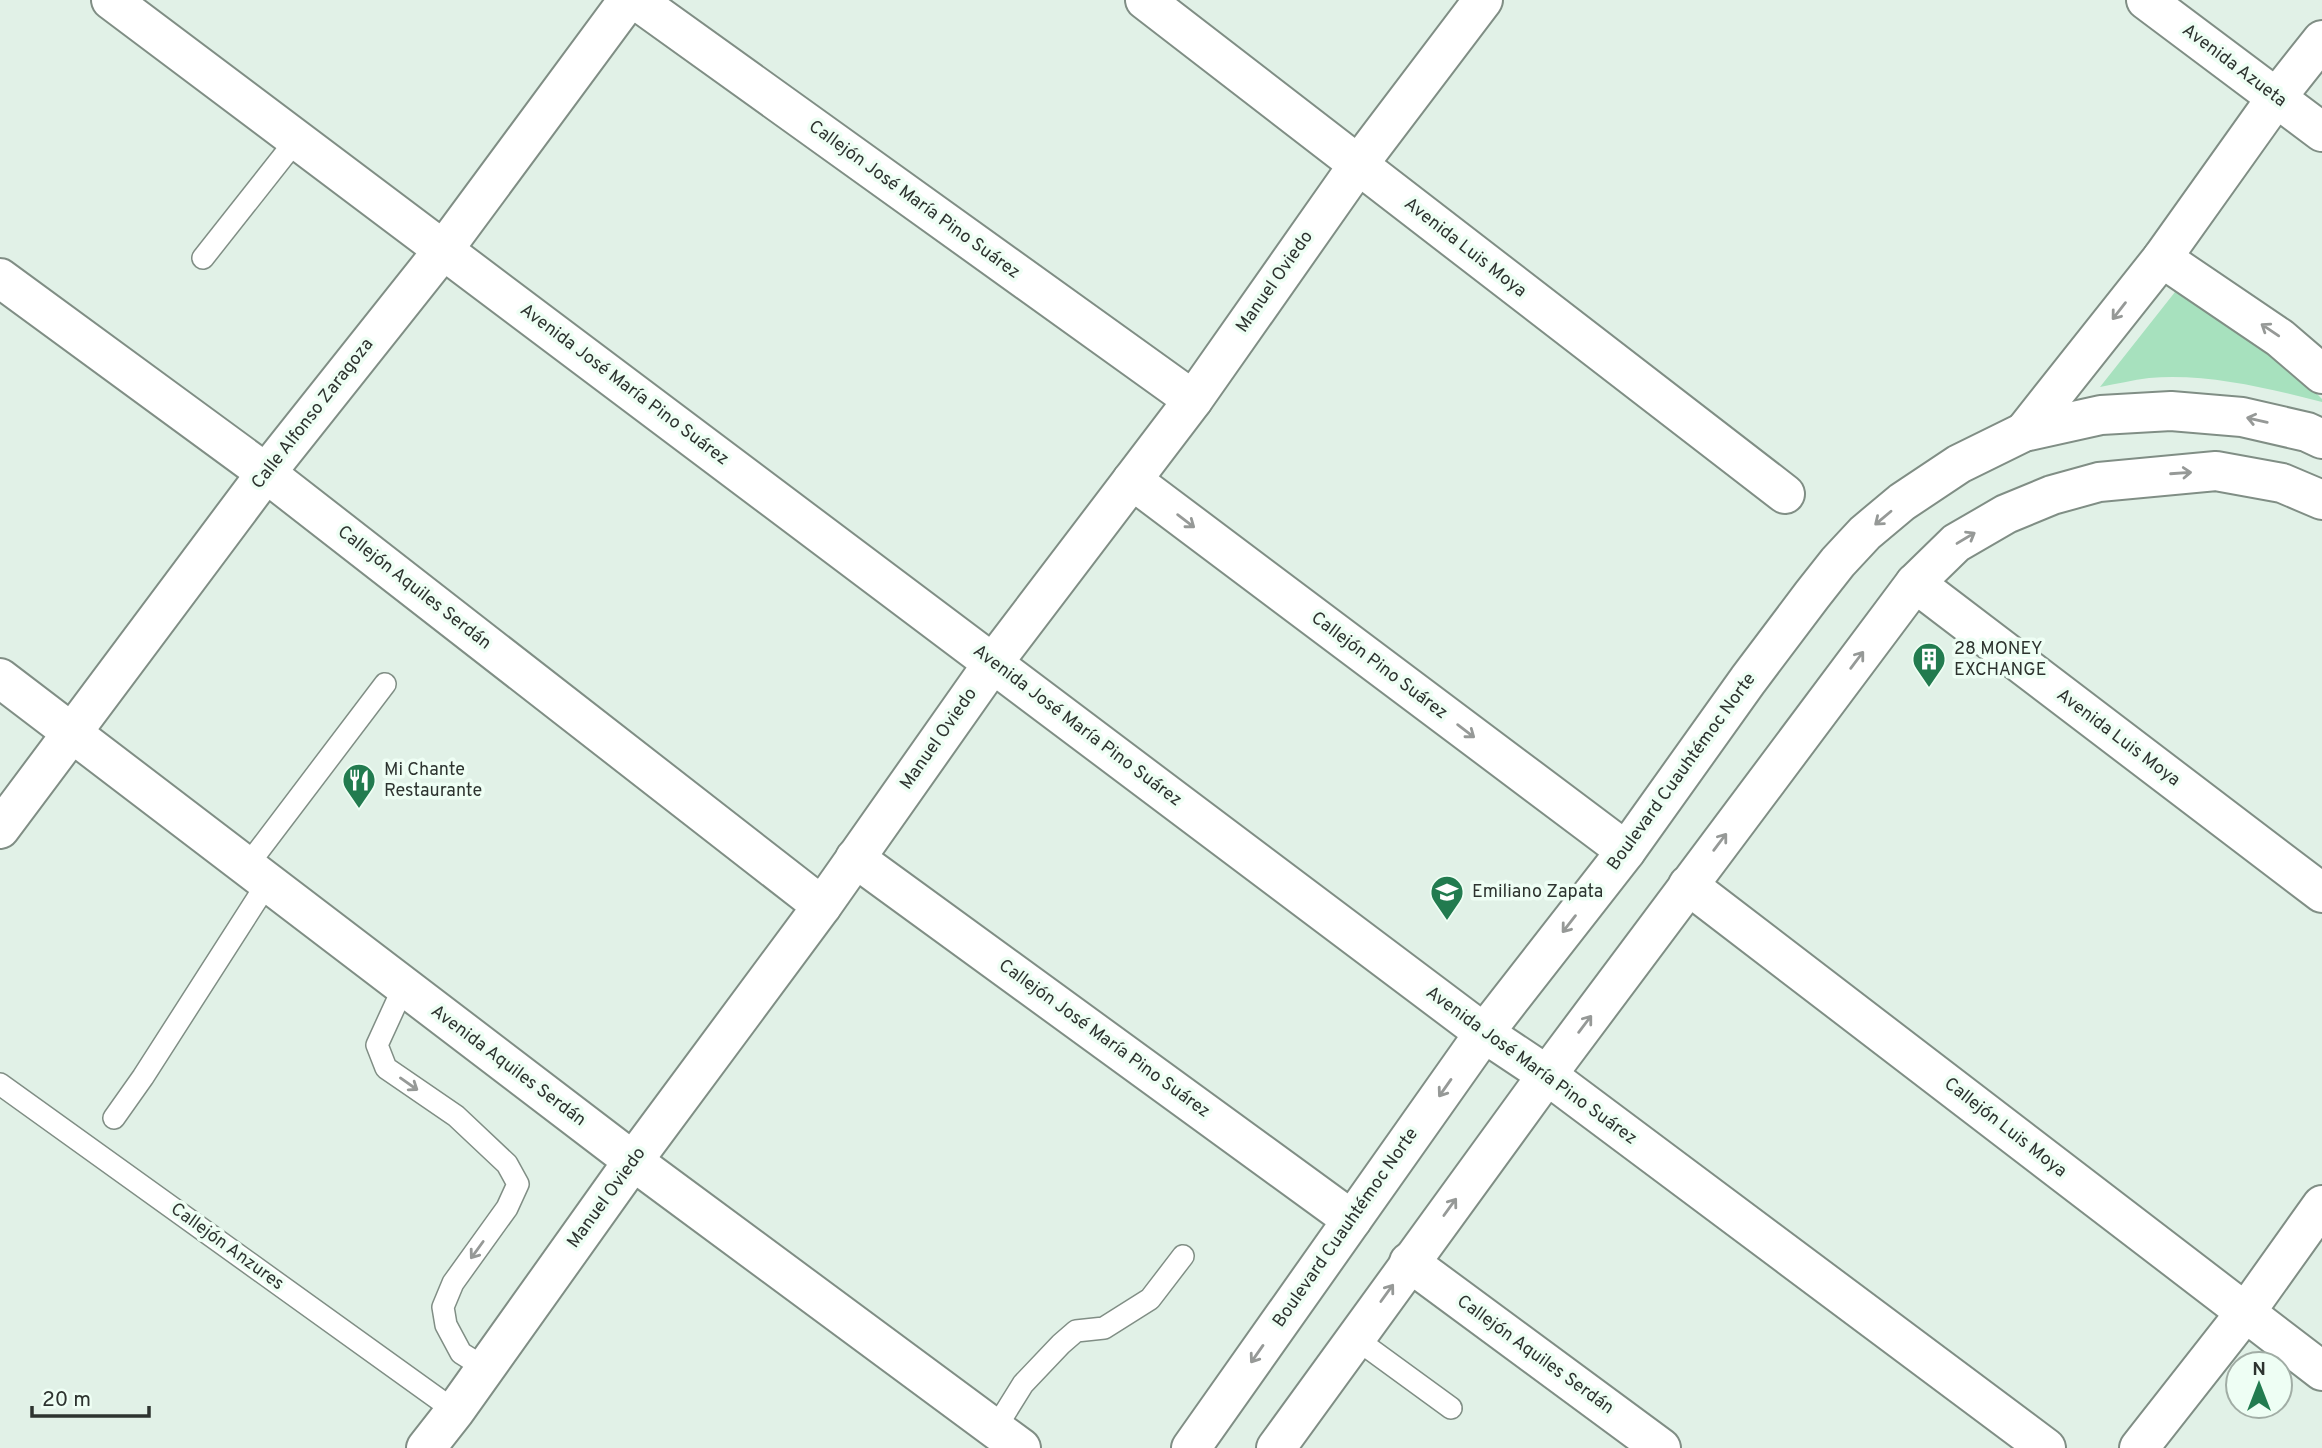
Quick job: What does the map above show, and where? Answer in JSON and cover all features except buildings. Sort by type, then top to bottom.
[{"type":"street","name":"Avenida José María Pino Suárez","points":[[111,0],[1484,1033],[1547,1075],[2046,1448]]},
{"type":"street","name":"Calle Alfonso Zaragoza","points":[[0,829],[266,473],[444,248],[628,0]]},
{"type":"street","name":"Callejón José María Pino Suárez","points":[[636,0],[1193,400]]},
{"type":"street","name":"Avenida Luis Moya","points":[[1145,0],[1785,494]]},
{"type":"street","name":"Manuel Oviedo","points":[[426,1448],[633,1161],[822,906],[993,663],[1193,400],[1358,165],[1483,0]]},
{"type":"street","name":"Avenida Azueta","points":[[2146,0],[2322,132]]},
{"type":"street","points":[[2024,432],[2162,258],[2276,98],[2322,40]]},
{"type":"street","points":[[2162,258],[2280,338],[2322,374]]},
{"type":"street","name":"Callejón Aquiles Serdán","points":[[0,278],[266,473],[822,906]]},
{"type":"street","name":"Boulevard Cuauhtémoc Norte","points":[[1191,1448],[1484,1033],[1626,851],[1780,638],[1838,562],[1865,533],[1902,502],[1959,464],[2024,432],[2101,415],[2171,411],[2242,417],[2307,432],[2322,439]]},
{"type":"street","points":[[1276,1448],[1547,1075],[1915,583],[1956,544],[2006,514],[2052,495],[2099,482],[2216,471],[2282,484],[2322,500]]},
{"type":"street","name":"Callejón Pino Suárez","points":[[1132,480],[1626,851]]},
{"type":"street","name":"Avenida Luis Moya","points":[[1915,583],[2322,893]]},
{"type":"street","name":"Avenida Aquiles Serdán","points":[[0,678],[633,1161],[1008,1438]]},
{"type":"street","name":"Callejón José María Pino Suárez","points":[[855,858],[1352,1220]]},
{"type":"street","name":"Callejón Luis Moya","points":[[1688,885],[2322,1371]]},
{"type":"street","points":[[2139,1448],[2245,1313],[2322,1205]]},
{"type":"street","name":"Callejón Aquiles Serdán","points":[[1409,1262],[1661,1448]]},
{"type":"lane","points":[[203,258],[297,139]]},
{"type":"lane","points":[[114,1118],[143,1077],[257,874],[385,684]]},
{"type":"lane","points":[[404,986],[377,1045],[386,1068],[456,1116],[507,1164],[518,1184],[507,1208],[453,1283],[443,1307],[446,1325],[461,1353],[485,1368]]},
{"type":"lane","name":"Callejón Anzures","points":[[0,1084],[455,1411]]},
{"type":"lane","points":[[1008,1438],[1023,1384],[1061,1344],[1076,1331],[1104,1328],[1150,1299],[1183,1256]]},
{"type":"lane","points":[[1355,1338],[1451,1408]]},
{"type":"green space","points":[[2175,292],[2187,292],[2294,371],[2322,402],[2258,387],[2192,378],[2149,378],[2100,387]]},
{"type":"place","name":"28 MONEY EXCHANGE","points":[[1929,689]]},
{"type":"place","name":"Mi Chante Restaurante","points":[[359,810]]},
{"type":"place","name":"Emiliano Zapata","points":[[1447,922]]}]
